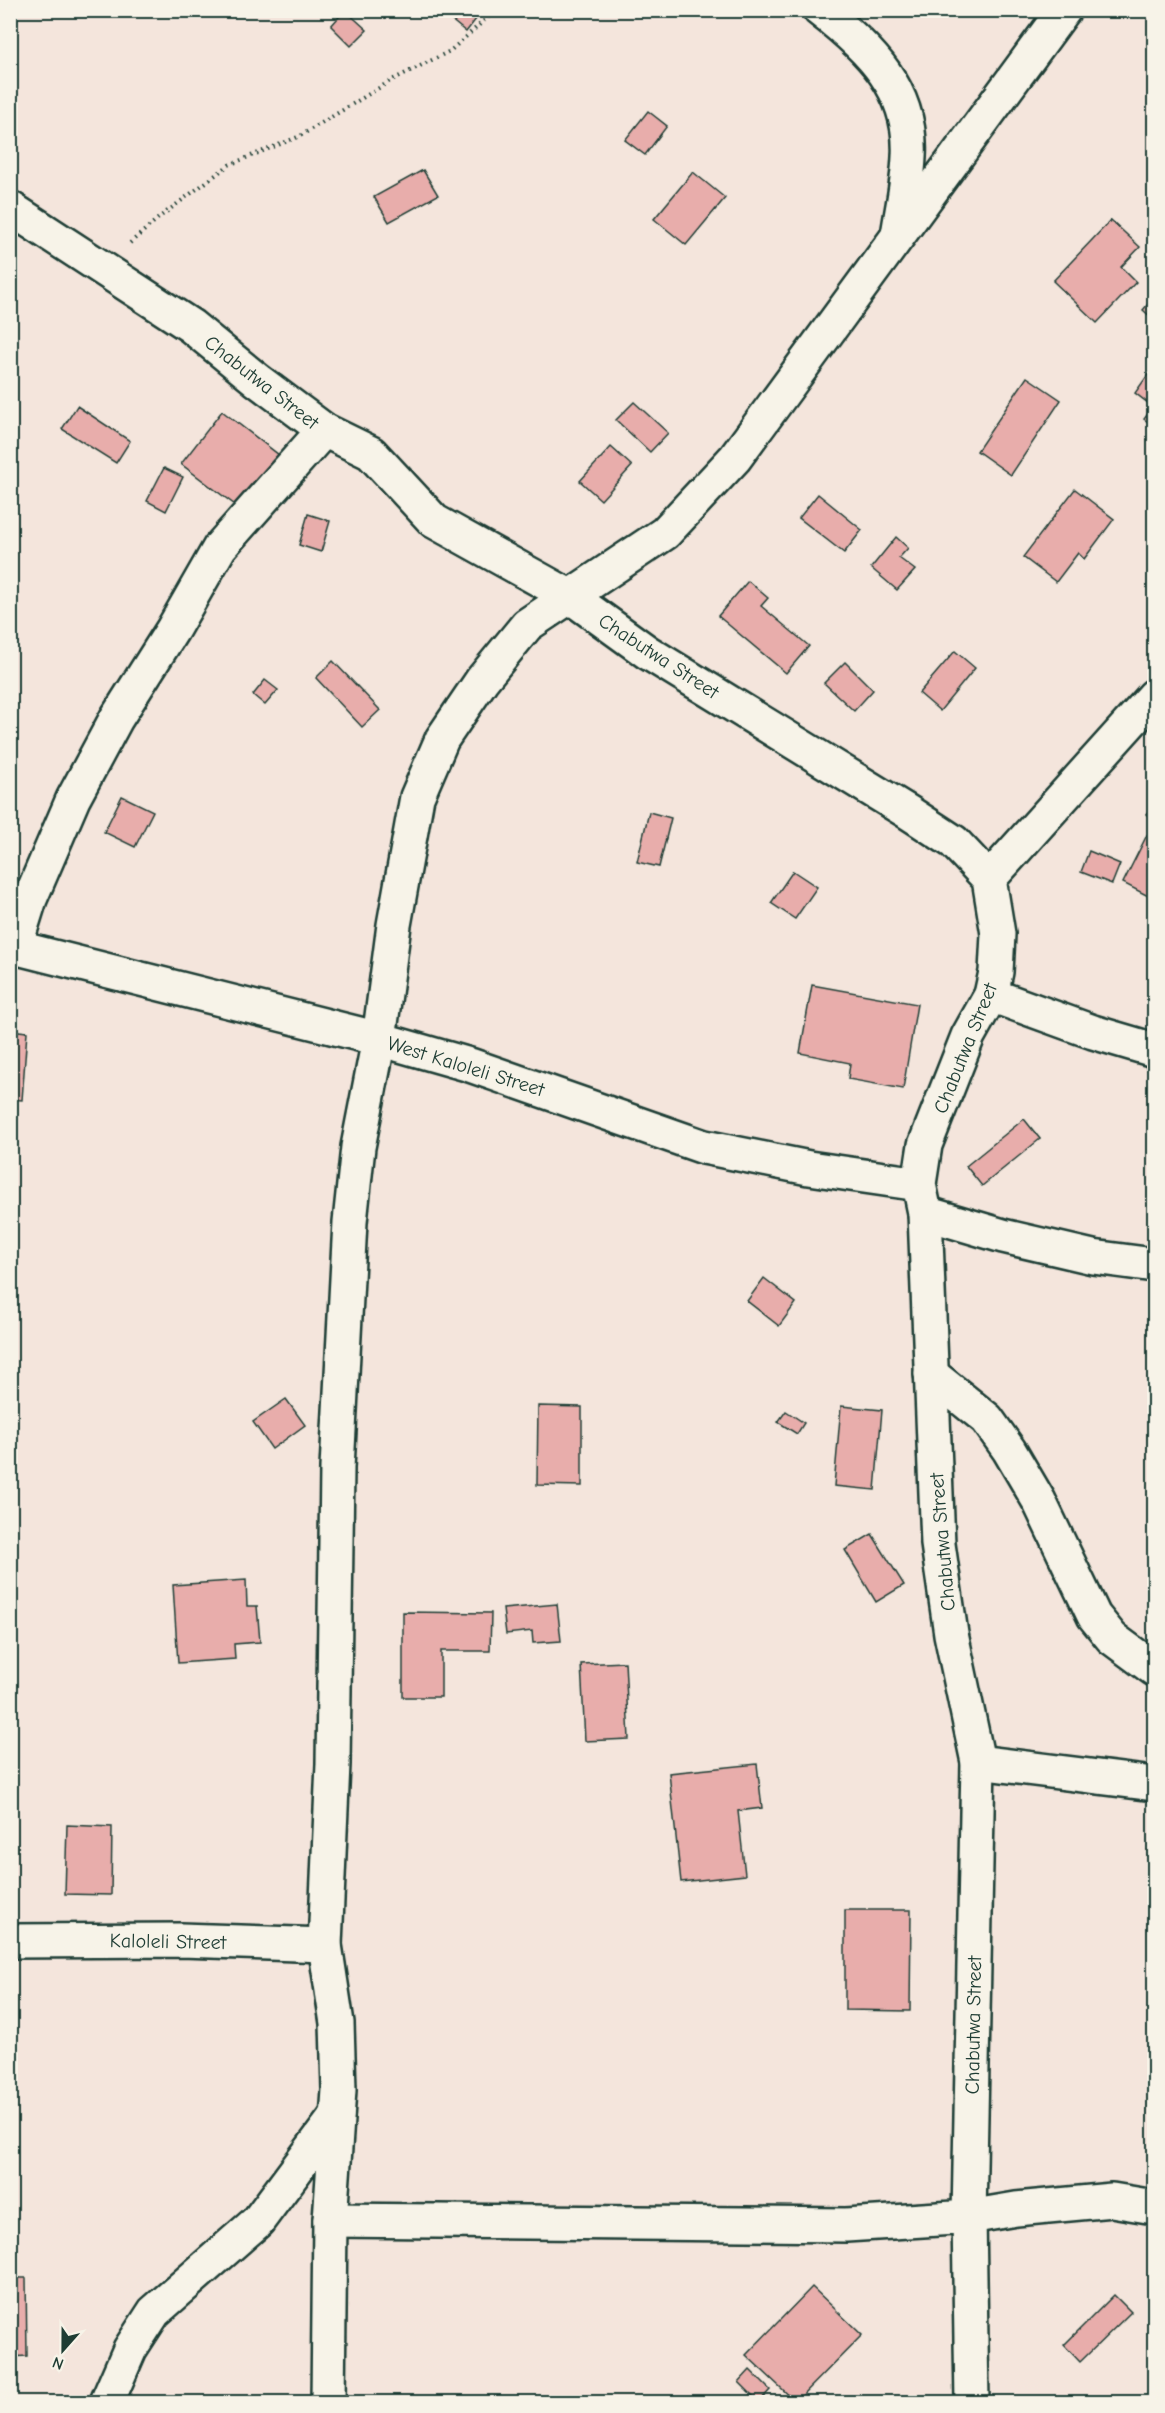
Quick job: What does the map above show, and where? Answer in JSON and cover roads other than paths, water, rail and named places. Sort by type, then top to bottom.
[{"type":"street","points":[[820,10],[852,37],[894,85],[906,117],[909,156],[898,237]]},
{"type":"street","points":[[328,2403],[330,2220],[339,2090],[337,2023],[325,1945],[333,1764],[337,1468],[350,1222],[358,1147],[379,1039],[394,925],[417,797],[442,739],[482,680],[527,625],[665,533],[735,458],[1064,10]]},
{"type":"street","name":"Chabutwa Street","points":[[10,208],[191,326],[257,380],[324,430],[370,453],[434,521],[571,597],[647,652],[954,842],[989,879],[998,934],[996,972],[991,995],[968,1036],[925,1145],[922,1199],[932,1374],[938,1544],[951,1634],[978,1762],[969,2217],[972,2403]]},
{"type":"street","points":[[13,947],[30,899],[73,799],[116,719],[173,629],[220,547],[324,430]]},
{"type":"street","points":[[989,879],[1155,696]]},
{"type":"street","name":"West Kaloleli Street","points":[[13,947],[379,1039],[470,1065],[704,1147],[809,1168],[922,1199],[1003,1236],[1093,1257],[1155,1265]]},
{"type":"street","points":[[991,995],[1093,1032],[1155,1050]]},
{"type":"street","points":[[932,1374],[987,1419],[1009,1450],[1039,1501],[1094,1616],[1113,1638],[1155,1669]]},
{"type":"street","points":[[978,1762],[1155,1784]]},
{"type":"street","name":"Kaloleli Street","points":[[10,1941],[181,1940],[325,1945]]},
{"type":"street","points":[[107,2403],[130,2349],[154,2312],[258,2221],[337,2115]]},
{"type":"street","points":[[330,2220],[846,2225],[969,2217],[1016,2209],[1112,2200],[1155,2207]]}]
